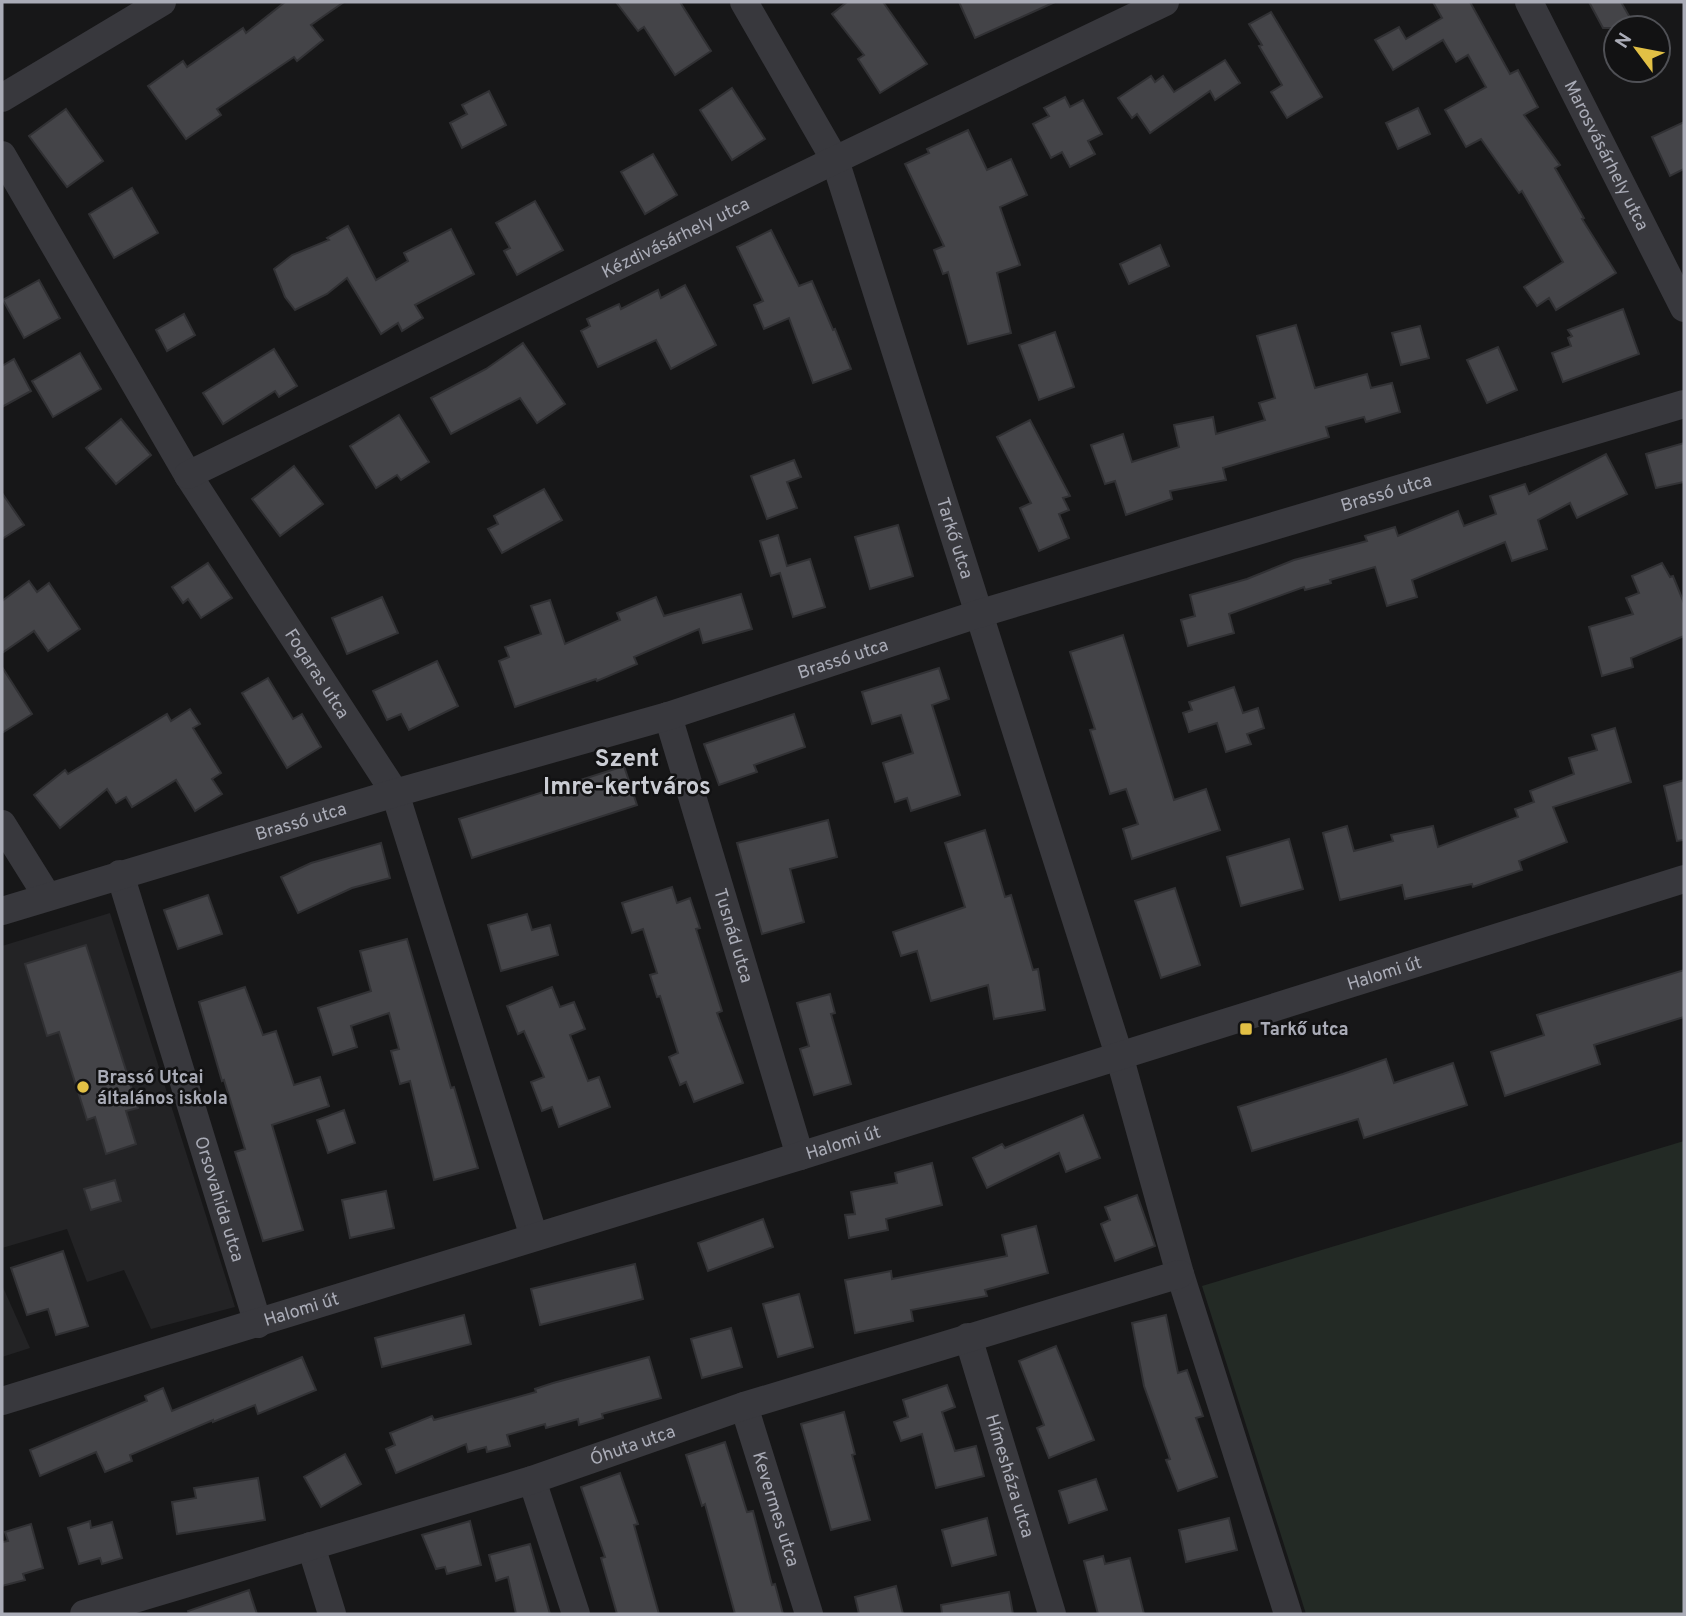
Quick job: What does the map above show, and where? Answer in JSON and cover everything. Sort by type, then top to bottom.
[{"type":"street","points":[[2,98],[162,2]]},
{"type":"street","name":"Tarkő utca","points":[[744,2],[835,160],[1119,1055],[1180,1275],[1288,1614]]},
{"type":"street","name":"Kézdivásárhely utca","points":[[188,475],[1165,2]]},
{"type":"street","name":"Marosvásárhely utca","points":[[1529,2],[1684,307]]},
{"type":"street","name":"Fogaras utca","points":[[2,155],[188,475],[395,793],[534,1237]]},
{"type":"street","name":"Brassó utca","points":[[2,911],[395,793],[668,716],[978,614],[1684,404]]},
{"type":"street","name":"Tusnád utca","points":[[668,716],[800,1156]]},
{"type":"street","points":[[2,824],[47,896]]},
{"type":"street","name":"Orsovahida utca","points":[[120,874],[258,1324]]},
{"type":"street","name":"Halomi út","points":[[2,1401],[800,1156],[1684,879]]},
{"type":"street","name":"Óhuta utca","points":[[92,1613],[532,1480],[744,1406],[1180,1275]]},
{"type":"street","name":"Hímesháza utca","points":[[968,1337],[1052,1614]]},
{"type":"street","name":"Kevermes utca","points":[[744,1406],[809,1614]]},
{"type":"street","points":[[532,1480],[576,1614]]},
{"type":"street","points":[[311,1546],[332,1614]]},
{"type":"shaded area","name":"Brassó Utcai általános iskola","points":[[110,913],[235,1307],[151,1329],[124,1270],[87,1282],[67,1229],[2,1248],[2,946]]},
{"type":"shaded area","points":[[1684,1141],[1684,1612],[1306,1614],[1202,1286]]},
{"type":"shaded area","points":[[2,1285],[30,1348],[2,1357]]},
{"type":"building","points":[[285,2],[344,2],[311,25],[323,40],[297,61],[294,57],[217,109],[221,115],[186,139],[148,86],[183,61],[187,67],[243,28],[246,33]]},
{"type":"building","points":[[616,2],[680,2],[711,51],[675,75],[644,27],[638,31]]},
{"type":"building","points":[[847,2],[883,2],[927,64],[880,93],[858,59],[864,55],[832,14]]},
{"type":"building","points":[[959,2],[1055,2],[975,38]]},
{"type":"building","points":[[1433,2],[1470,2],[1510,74],[1518,70],[1538,107],[1524,115],[1560,165],[1555,168],[1584,218],[1582,219],[1616,273],[1556,310],[1549,298],[1537,306],[1524,287],[1563,262],[1522,191],[1519,193],[1481,139],[1466,147],[1445,110],[1486,87],[1468,55],[1456,62],[1443,40],[1393,70],[1375,40],[1399,27],[1406,39],[1442,18]]},
{"type":"building","points":[[1589,2],[1621,2],[1628,14],[1602,14],[1602,26]]},
{"type":"building","points":[[1271,12],[1322,97],[1287,118],[1271,92],[1282,85],[1249,24]]},
{"type":"building","points":[[1225,60],[1240,83],[1215,100],[1210,91],[1150,133],[1137,114],[1132,118],[1118,98],[1151,76],[1155,82],[1163,76],[1174,92]]},
{"type":"building","points":[[732,88],[765,139],[732,160],[700,110]]},
{"type":"building","points":[[489,91],[506,125],[462,148],[450,123],[467,114],[462,105]]},
{"type":"building","points":[[1065,97],[1070,107],[1083,100],[1102,134],[1088,141],[1095,154],[1070,167],[1062,152],[1051,158],[1033,124],[1049,116],[1044,108]]},
{"type":"building","points":[[1418,108],[1430,134],[1398,149],[1386,123]]},
{"type":"building","points":[[66,109],[103,161],[67,187],[29,136]]},
{"type":"building","points":[[1684,122],[1684,169],[1670,176],[1652,137]]},
{"type":"building","points":[[968,130],[987,170],[1011,159],[1027,195],[1000,207],[1020,265],[997,273],[1011,333],[968,344],[948,272],[943,274],[934,250],[944,246],[905,164],[929,153],[927,149]]},
{"type":"building","points":[[653,154],[677,195],[645,214],[621,172]]},
{"type":"building","points":[[132,188],[158,233],[114,258],[89,214]]},
{"type":"building","points":[[535,201],[563,250],[517,275],[504,251],[510,248],[496,223]]},
{"type":"building","points":[[348,226],[376,280],[408,261],[404,253],[451,229],[474,274],[415,305],[423,318],[402,331],[398,323],[381,334],[347,278],[327,294],[295,310],[285,297],[274,269],[292,255],[329,240],[327,238]]},
{"type":"building","points":[[771,230],[799,286],[812,281],[851,369],[813,383],[789,318],[764,329],[754,305],[763,301],[737,247]]},
{"type":"building","points":[[1160,245],[1169,266],[1129,284],[1120,264]]},
{"type":"building","points":[[39,280],[60,318],[24,338],[3,300]]},
{"type":"building","points":[[685,285],[716,345],[671,369],[656,340],[598,367],[581,331],[590,326],[587,319],[619,304],[621,309],[658,290],[661,298]]},
{"type":"building","points":[[1623,309],[1639,354],[1563,382],[1552,353],[1571,346],[1568,338],[1572,336],[1568,330]]},
{"type":"building","points":[[184,314],[195,335],[167,351],[156,330]]},
{"type":"building","points":[[1296,325],[1315,388],[1367,374],[1371,388],[1392,383],[1400,412],[1366,422],[1364,417],[1326,427],[1329,437],[1223,468],[1226,480],[1170,491],[1172,499],[1126,515],[1115,481],[1105,484],[1091,445],[1123,434],[1132,462],[1179,447],[1174,425],[1213,417],[1216,434],[1265,420],[1259,403],[1275,398],[1257,336]]},
{"type":"building","points":[[1420,326],[1429,358],[1401,365],[1392,333]]},
{"type":"building","points":[[1055,332],[1074,387],[1039,400],[1019,345]]},
{"type":"building","points":[[523,343],[565,404],[537,423],[520,398],[451,434],[431,398],[486,369]]},
{"type":"building","points":[[1498,347],[1517,390],[1487,403],[1467,360]]},
{"type":"building","points":[[274,349],[297,386],[279,397],[275,391],[223,424],[203,393]]},
{"type":"building","points":[[80,353],[101,389],[53,417],[32,381]]},
{"type":"building","points":[[14,359],[31,391],[2,407],[2,366]]},
{"type":"building","points":[[399,415],[429,462],[401,480],[397,475],[376,488],[350,446]]},
{"type":"building","points":[[121,419],[151,455],[116,484],[86,448]]},
{"type":"building","points":[[1030,420],[1070,496],[1063,498],[1069,510],[1059,514],[1069,538],[1039,551],[1020,508],[1031,503],[997,437]]},
{"type":"building","points":[[1684,443],[1684,482],[1656,488],[1646,454]]},
{"type":"building","points":[[1606,454],[1627,494],[1577,518],[1570,503],[1538,520],[1547,549],[1512,561],[1505,542],[1412,580],[1417,597],[1387,606],[1375,567],[1330,580],[1331,583],[1305,590],[1304,587],[1229,614],[1234,633],[1188,646],[1181,620],[1195,616],[1190,595],[1247,579],[1294,560],[1367,541],[1365,536],[1395,527],[1398,536],[1458,511],[1464,526],[1496,514],[1490,496],[1525,484],[1529,494]]},
{"type":"building","points":[[794,460],[801,477],[787,482],[797,508],[767,519],[751,476]]},
{"type":"building","points":[[294,466],[323,504],[280,536],[252,499]]},
{"type":"building","points":[[544,489],[562,520],[502,553],[488,529],[498,524],[494,516]]},
{"type":"building","points":[[2,493],[24,525],[2,539]]},
{"type":"building","points":[[898,525],[913,576],[870,589],[855,537]]},
{"type":"building","points":[[778,535],[787,566],[810,559],[825,607],[793,617],[780,573],[771,576],[760,541]]},
{"type":"building","points":[[208,563],[232,598],[201,618],[188,599],[183,603],[172,587]]},
{"type":"building","points":[[1662,563],[1670,577],[1673,576],[1684,603],[1684,636],[1631,658],[1633,667],[1602,676],[1589,627],[1633,614],[1626,598],[1639,593],[1632,576]]},
{"type":"building","points":[[29,581],[37,592],[49,583],[80,629],[48,651],[34,631],[2,653],[2,601]]},
{"type":"building","points":[[741,594],[752,629],[703,643],[699,629],[634,657],[637,664],[597,681],[596,679],[515,707],[499,661],[509,657],[505,647],[541,634],[531,606],[550,600],[565,644],[620,620],[617,613],[656,597],[664,616]]},
{"type":"building","points":[[382,597],[398,633],[347,654],[332,618]]},
{"type":"building","points":[[1123,635],[1174,800],[1206,789],[1220,830],[1132,859],[1123,829],[1138,824],[1126,789],[1110,794],[1090,730],[1095,729],[1070,652]]},
{"type":"building","points":[[437,661],[458,706],[409,730],[401,714],[387,720],[373,691]]},
{"type":"building","points":[[2,667],[32,714],[2,733]]},
{"type":"building","points":[[939,668],[949,699],[932,705],[960,795],[911,811],[907,798],[895,802],[883,763],[913,753],[901,715],[872,724],[862,692]]},
{"type":"building","points":[[268,678],[293,719],[302,714],[321,747],[287,768],[242,693]]},
{"type":"building","points":[[1234,687],[1243,713],[1258,708],[1264,728],[1247,734],[1251,744],[1226,752],[1217,723],[1189,732],[1183,713],[1192,710],[1189,702]]},
{"type":"building","points":[[190,709],[200,724],[193,728],[221,773],[212,779],[222,794],[195,811],[176,780],[132,807],[126,797],[116,803],[107,789],[60,828],[34,795],[65,770],[68,774],[167,714],[171,721]]},
{"type":"building","points":[[794,714],[805,747],[754,765],[757,772],[719,785],[704,744]]},
{"type":"building","points":[[1615,728],[1631,782],[1553,807],[1567,842],[1519,861],[1522,870],[1473,887],[1472,884],[1405,899],[1402,885],[1340,900],[1323,833],[1347,826],[1354,851],[1393,841],[1391,835],[1433,826],[1438,847],[1518,817],[1515,809],[1534,802],[1530,791],[1574,774],[1569,758],[1597,750],[1592,735]]},
{"type":"building","points":[[624,766],[637,805],[472,858],[459,819]]},
{"type":"building","points":[[1684,780],[1684,840],[1677,841],[1664,786]]},
{"type":"building","points":[[828,820],[837,857],[790,869],[804,922],[762,934],[737,843]]},
{"type":"building","points":[[985,830],[1005,897],[1011,895],[1033,970],[1038,969],[1045,1010],[994,1019],[988,985],[931,1001],[917,951],[901,956],[893,932],[965,907],[945,843]]},
{"type":"building","points":[[1289,839],[1303,889],[1241,906],[1227,857]]},
{"type":"building","points":[[381,843],[390,878],[352,888],[298,913],[281,877],[311,863]]},
{"type":"building","points":[[672,887],[677,903],[690,898],[700,928],[696,929],[722,1011],[717,1013],[743,1083],[694,1102],[686,1082],[680,1085],[669,1057],[678,1053],[660,996],[657,997],[650,975],[657,973],[643,929],[632,933],[622,903]]},
{"type":"building","points":[[1175,888],[1200,965],[1161,978],[1135,901]]},
{"type":"building","points":[[208,895],[222,934],[178,949],[164,910]]},
{"type":"building","points":[[527,914],[532,930],[550,925],[558,955],[501,971],[488,925]]},
{"type":"building","points":[[407,939],[478,1168],[434,1180],[410,1081],[400,1084],[391,1051],[399,1049],[389,1013],[351,1026],[357,1047],[333,1055],[318,1008],[371,991],[360,951]]},
{"type":"building","points":[[86,945],[138,1108],[126,1111],[136,1144],[106,1154],[95,1117],[87,1120],[59,1032],[47,1036],[25,964]]},
{"type":"building","points":[[1684,970],[1684,1017],[1594,1045],[1600,1064],[1505,1096],[1491,1052],[1544,1035],[1537,1015]]},
{"type":"building","points":[[245,987],[263,1035],[276,1031],[294,1085],[320,1077],[329,1106],[272,1125],[303,1230],[263,1241],[235,1152],[245,1149],[199,1002]]},
{"type":"building","points":[[552,987],[560,1007],[574,1002],[585,1029],[570,1035],[588,1081],[599,1077],[610,1107],[559,1127],[552,1107],[542,1111],[531,1082],[544,1077],[524,1031],[518,1034],[507,1006]]},
{"type":"building","points":[[830,994],[835,1013],[831,1014],[851,1084],[814,1095],[800,1049],[809,1046],[797,1003]]},
{"type":"building","points":[[1386,1059],[1394,1083],[1453,1063],[1467,1105],[1364,1138],[1358,1119],[1252,1151],[1238,1107]]},
{"type":"building","points":[[344,1110],[355,1143],[328,1153],[317,1120]]},
{"type":"building","points":[[1083,1115],[1100,1158],[1066,1172],[1059,1153],[987,1188],[973,1158],[1002,1144],[1005,1148]]},
{"type":"building","points":[[932,1163],[942,1205],[886,1219],[888,1230],[849,1238],[845,1215],[855,1214],[851,1192],[897,1183],[895,1173]]},
{"type":"building","points":[[115,1180],[121,1201],[91,1210],[84,1189]]},
{"type":"building","points":[[386,1191],[394,1228],[350,1238],[342,1200]]},
{"type":"building","points":[[1137,1195],[1155,1246],[1115,1261],[1101,1224],[1110,1220],[1105,1207]]},
{"type":"building","points":[[763,1219],[773,1247],[708,1271],[698,1243]]},
{"type":"building","points":[[1036,1226],[1048,1273],[985,1290],[987,1296],[911,1310],[913,1321],[855,1333],[845,1280],[891,1271],[892,1279],[1007,1256],[1002,1235]]},
{"type":"building","points":[[63,1251],[88,1326],[56,1335],[48,1309],[27,1315],[11,1268]]},
{"type":"building","points":[[635,1264],[643,1299],[540,1325],[531,1289]]},
{"type":"building","points":[[799,1294],[813,1347],[778,1357],[763,1304]]},
{"type":"building","points":[[464,1315],[471,1344],[382,1367],[375,1338]]},
{"type":"building","points":[[1166,1315],[1178,1373],[1187,1370],[1203,1416],[1196,1418],[1217,1477],[1178,1491],[1166,1460],[1170,1459],[1144,1386],[1132,1323]]},
{"type":"building","points":[[731,1328],[742,1367],[702,1378],[691,1339]]},
{"type":"building","points":[[1056,1346],[1094,1440],[1049,1458],[1037,1428],[1044,1425],[1019,1361]]},
{"type":"building","points":[[302,1357],[316,1390],[258,1414],[255,1405],[213,1420],[130,1455],[132,1461],[105,1472],[96,1452],[40,1476],[30,1450],[147,1401],[145,1396],[163,1388],[172,1411]]},
{"type":"building","points":[[649,1357],[661,1398],[602,1414],[603,1418],[579,1425],[578,1419],[546,1428],[545,1424],[507,1435],[510,1446],[487,1452],[486,1447],[468,1452],[466,1444],[396,1473],[386,1449],[395,1445],[390,1433],[432,1416],[434,1420]]},
{"type":"building","points":[[947,1385],[955,1407],[942,1412],[955,1451],[976,1446],[984,1476],[936,1488],[922,1434],[901,1441],[894,1422],[908,1417],[903,1400]]},
{"type":"building","points":[[844,1412],[855,1454],[852,1455],[870,1520],[831,1530],[801,1424]]},
{"type":"building","points":[[725,1442],[747,1512],[753,1511],[772,1585],[775,1584],[783,1614],[735,1614],[705,1504],[702,1506],[686,1455]]},
{"type":"building","points":[[345,1454],[361,1484],[321,1507],[304,1477]]},
{"type":"building","points":[[620,1473],[638,1524],[634,1525],[659,1614],[617,1614],[601,1558],[605,1557],[581,1487]]},
{"type":"building","points":[[258,1478],[265,1520],[177,1534],[172,1502],[196,1498],[194,1488]]},
{"type":"building","points":[[1096,1479],[1107,1510],[1069,1523],[1059,1491]]},
{"type":"building","points":[[987,1518],[996,1555],[952,1566],[942,1530]]},
{"type":"building","points":[[1229,1518],[1237,1550],[1186,1562],[1179,1530]]},
{"type":"building","points":[[90,1521],[91,1528],[112,1522],[122,1558],[102,1564],[100,1558],[79,1564],[68,1528]]},
{"type":"building","points":[[470,1521],[481,1565],[447,1574],[445,1567],[436,1569],[422,1535]]},
{"type":"building","points":[[31,1524],[43,1568],[23,1574],[25,1580],[2,1586],[2,1542],[8,1541],[5,1532]]},
{"type":"building","points":[[530,1544],[550,1614],[516,1614],[508,1577],[496,1581],[489,1555]]},
{"type":"building","points":[[1103,1556],[1105,1564],[1130,1558],[1144,1614],[1098,1614],[1084,1561]]},
{"type":"building","points":[[896,1586],[903,1614],[859,1614],[855,1597]]},
{"type":"building","points":[[249,1590],[257,1614],[189,1614],[188,1611]]},
{"type":"building","points":[[1009,1592],[1013,1614],[942,1614],[941,1605]]},
{"type":"place","name":"Tarkő utca","points":[[1246,1029]]},
{"type":"place","name":"Brassó Utcai általános iskola","points":[[83,1087]]},
{"type":"district","name":"Szent Imre-kertváros","points":[[627,772]]}]
